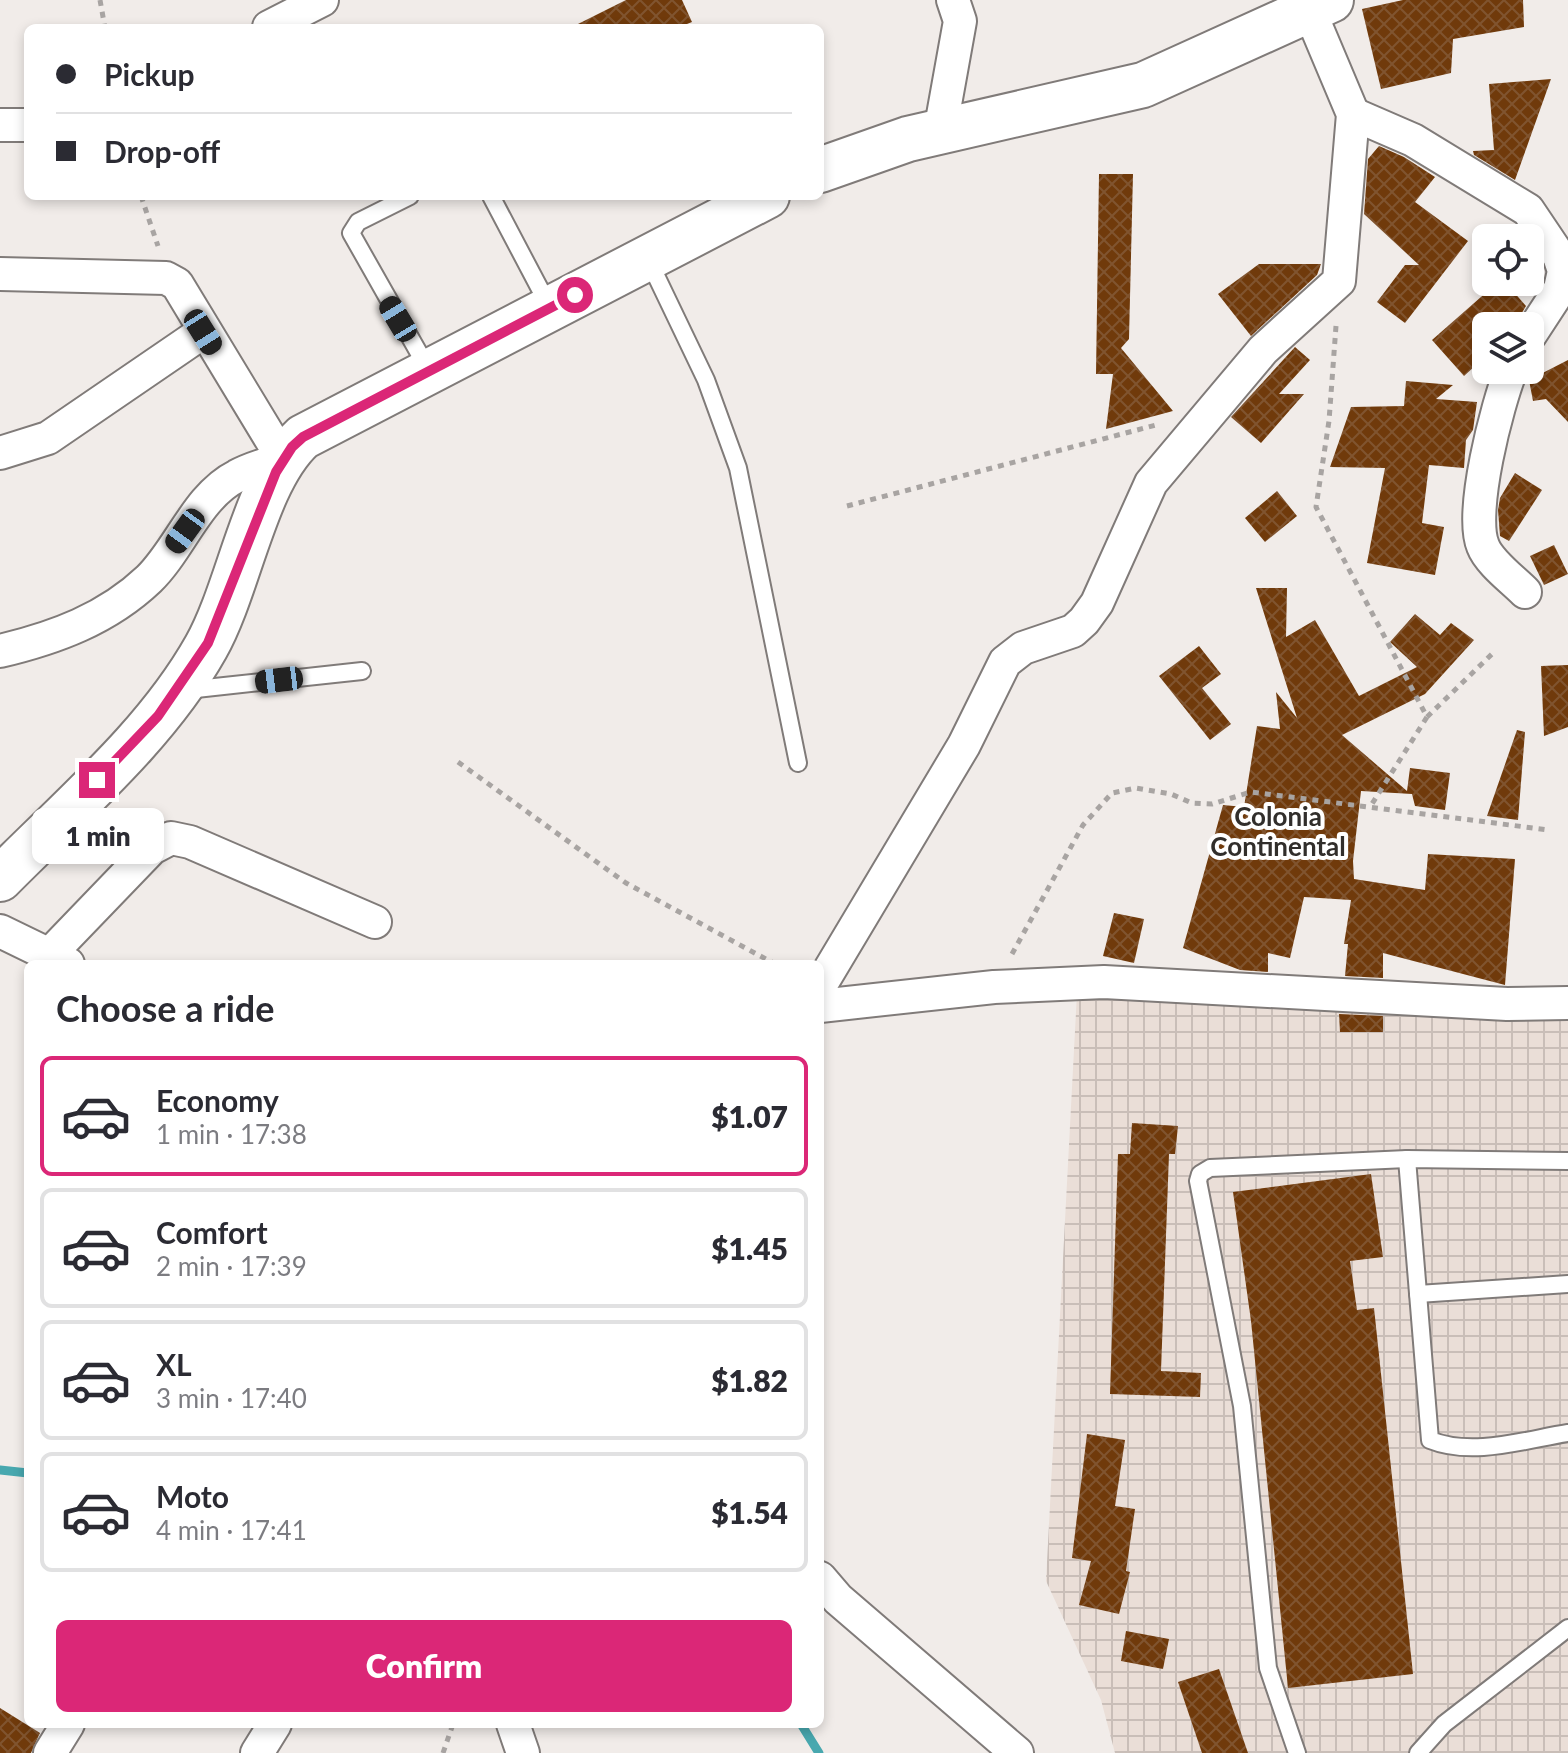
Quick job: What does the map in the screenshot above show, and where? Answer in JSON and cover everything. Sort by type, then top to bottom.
[{"type":"street","points":[[275,24],[322,0]]},
{"type":"street","points":[[940,132],[960,21],[953,0]]},
{"type":"street","points":[[824,169],[940,132],[1143,85],[1320,6],[1353,114],[1339,281],[1263,350],[1151,483],[1097,603],[1084,621],[1073,631],[1023,648],[1005,662],[964,745],[824,979]]},
{"type":"street","points":[[1353,114],[1413,140],[1528,210],[1559,256],[1564,271],[1564,292],[1544,317]]},
{"type":"street","points":[[0,125],[24,125]]},
{"type":"street","points":[[0,879],[136,740],[177,691],[208,643],[283,459],[303,437],[759,200]]},
{"type":"street","points":[[0,274],[166,278],[177,284],[203,332],[283,459]]},
{"type":"street","points":[[0,453],[48,438],[203,332]]},
{"type":"street","points":[[1505,384],[1490,447],[1478,524],[1483,549],[1525,592]]},
{"type":"street","points":[[0,651],[71,630],[126,599],[151,577],[217,492],[235,477],[283,459]]},
{"type":"street","points":[[0,931],[58,960],[152,848],[171,838],[190,842],[375,922]]},
{"type":"street","points":[[824,1006],[994,987],[1104,982],[1507,1004],[1568,1003]]},
{"type":"street","points":[[824,1583],[838,1599],[1017,1753]]},
{"type":"street","points":[[50,1753],[66,1728]]},
{"type":"street","points":[[257,1753],[273,1728]]},
{"type":"street","points":[[514,1728],[523,1753]]},
{"type":"lane","points":[[402,200],[358,222],[351,233],[429,370]]},
{"type":"lane","points":[[493,200],[550,308]]},
{"type":"lane","points":[[648,257],[706,380],[738,468],[798,763]]},
{"type":"lane","points":[[177,691],[362,671]]},
{"type":"lane","points":[[1407,1159],[1430,1440],[1446,1447],[1472,1448],[1568,1433]]},
{"type":"lane","points":[[1297,1753],[1268,1668],[1242,1406],[1198,1181],[1200,1174],[1210,1168],[1407,1159],[1568,1161]]},
{"type":"lane","points":[[1418,1294],[1568,1284]]},
{"type":"lane","points":[[1418,1753],[1444,1724],[1568,1628]]},
{"type":"path","points":[[100,0],[104,24]]},
{"type":"path","points":[[142,200],[166,278]]},
{"type":"path","points":[[1339,281],[1329,421],[1316,507],[1427,717]]},
{"type":"path","points":[[847,506],[1212,410]]},
{"type":"path","points":[[1370,807],[1427,717],[1494,652]]},
{"type":"path","points":[[458,762],[626,883],[768,960]]},
{"type":"path","points":[[994,987],[1083,825],[1112,793],[1136,788],[1171,794],[1192,803],[1212,804],[1251,792],[1549,830]]},
{"type":"path","points":[[443,1753],[452,1728]]},
{"type":"shaded area","points":[[1077,993],[1568,1012],[1568,1753],[1115,1753],[1101,1700],[1046,1581]]},
{"type":"building","points":[[626,0],[682,0],[692,22],[687,24],[578,24]]},
{"type":"building","points":[[1403,0],[1523,0],[1524,27],[1453,39],[1451,73],[1381,89],[1362,9]]},
{"type":"building","points":[[1551,79],[1515,180],[1474,155],[1473,151],[1494,150],[1489,84]]},
{"type":"building","points":[[1379,146],[1404,157],[1435,177],[1415,202],[1468,241],[1405,323],[1377,302],[1405,265],[1419,265],[1364,214],[1368,159]]},
{"type":"building","points":[[1099,174],[1133,174],[1129,339],[1121,348],[1173,411],[1106,429],[1113,374],[1096,374]]},
{"type":"building","points":[[1259,264],[1321,264],[1317,275],[1251,336],[1218,294]]},
{"type":"building","points":[[1482,296],[1517,296],[1526,306],[1522,312],[1472,312],[1472,369],[1464,376],[1432,340]]},
{"type":"building","points":[[1295,347],[1310,360],[1279,394],[1304,394],[1261,443],[1231,417]]},
{"type":"building","points":[[1568,360],[1568,422],[1546,399],[1533,401],[1530,384],[1544,384],[1544,372]]},
{"type":"building","points":[[1406,381],[1453,385],[1436,399],[1477,402],[1473,430],[1466,440],[1464,468],[1429,465],[1422,523],[1444,527],[1435,575],[1367,563],[1385,468],[1330,467],[1351,407],[1404,406]]},
{"type":"building","points":[[1515,473],[1542,490],[1509,541],[1500,536],[1498,510],[1500,498]]},
{"type":"building","points":[[1277,491],[1297,516],[1265,542],[1245,518]]},
{"type":"building","points":[[1554,545],[1568,574],[1544,585],[1530,556]]},
{"type":"building","points":[[1256,588],[1287,588],[1286,637],[1315,620],[1359,696],[1417,667],[1390,642],[1415,614],[1440,635],[1451,623],[1474,640],[1425,694],[1342,735],[1407,791],[1410,768],[1450,773],[1445,810],[1415,806],[1412,794],[1361,791],[1353,861],[1354,879],[1425,890],[1428,854],[1515,859],[1505,985],[1383,953],[1383,978],[1345,976],[1348,944],[1344,944],[1351,900],[1304,897],[1290,958],[1268,953],[1268,972],[1240,970],[1183,948],[1223,805],[1244,807],[1257,726],[1280,729],[1276,692],[1297,718]]},
{"type":"building","points":[[1199,646],[1221,674],[1202,688],[1231,724],[1210,740],[1159,676]]},
{"type":"building","points":[[1568,665],[1568,727],[1544,736],[1541,666]]},
{"type":"building","points":[[1517,730],[1525,732],[1518,820],[1487,816]]},
{"type":"building","points":[[1114,913],[1144,919],[1134,963],[1103,956]]},
{"type":"building","points":[[1339,1014],[1383,1016],[1383,1032],[1340,1032]]},
{"type":"building","points":[[1132,1123],[1178,1126],[1175,1154],[1169,1154],[1161,1371],[1201,1373],[1200,1397],[1110,1394],[1118,1154],[1130,1154]]},
{"type":"building","points":[[1371,1174],[1383,1257],[1350,1261],[1357,1310],[1374,1308],[1413,1674],[1288,1688],[1251,1321],[1233,1192]]},
{"type":"building","points":[[1087,1434],[1125,1440],[1115,1506],[1135,1509],[1126,1571],[1130,1572],[1119,1614],[1079,1605],[1091,1561],[1072,1558]]},
{"type":"building","points":[[1126,1631],[1169,1639],[1163,1669],[1121,1661]]},
{"type":"building","points":[[1219,1669],[1248,1753],[1202,1753],[1178,1682]]},
{"type":"building","points":[[0,1708],[24,1723],[24,1728],[40,1733],[31,1753],[0,1753]]},
{"type":"waterway","points":[[0,1470],[24,1473]]},
{"type":"waterway","points":[[803,1728],[819,1753]]},
{"type":"district","name":"Colonia Continental","points":[[1278,832]]},
{"type":"route","points":[[97,780],[158,716],[196,664],[215,627],[276,472],[292,447],[303,437],[575,295]]}]
